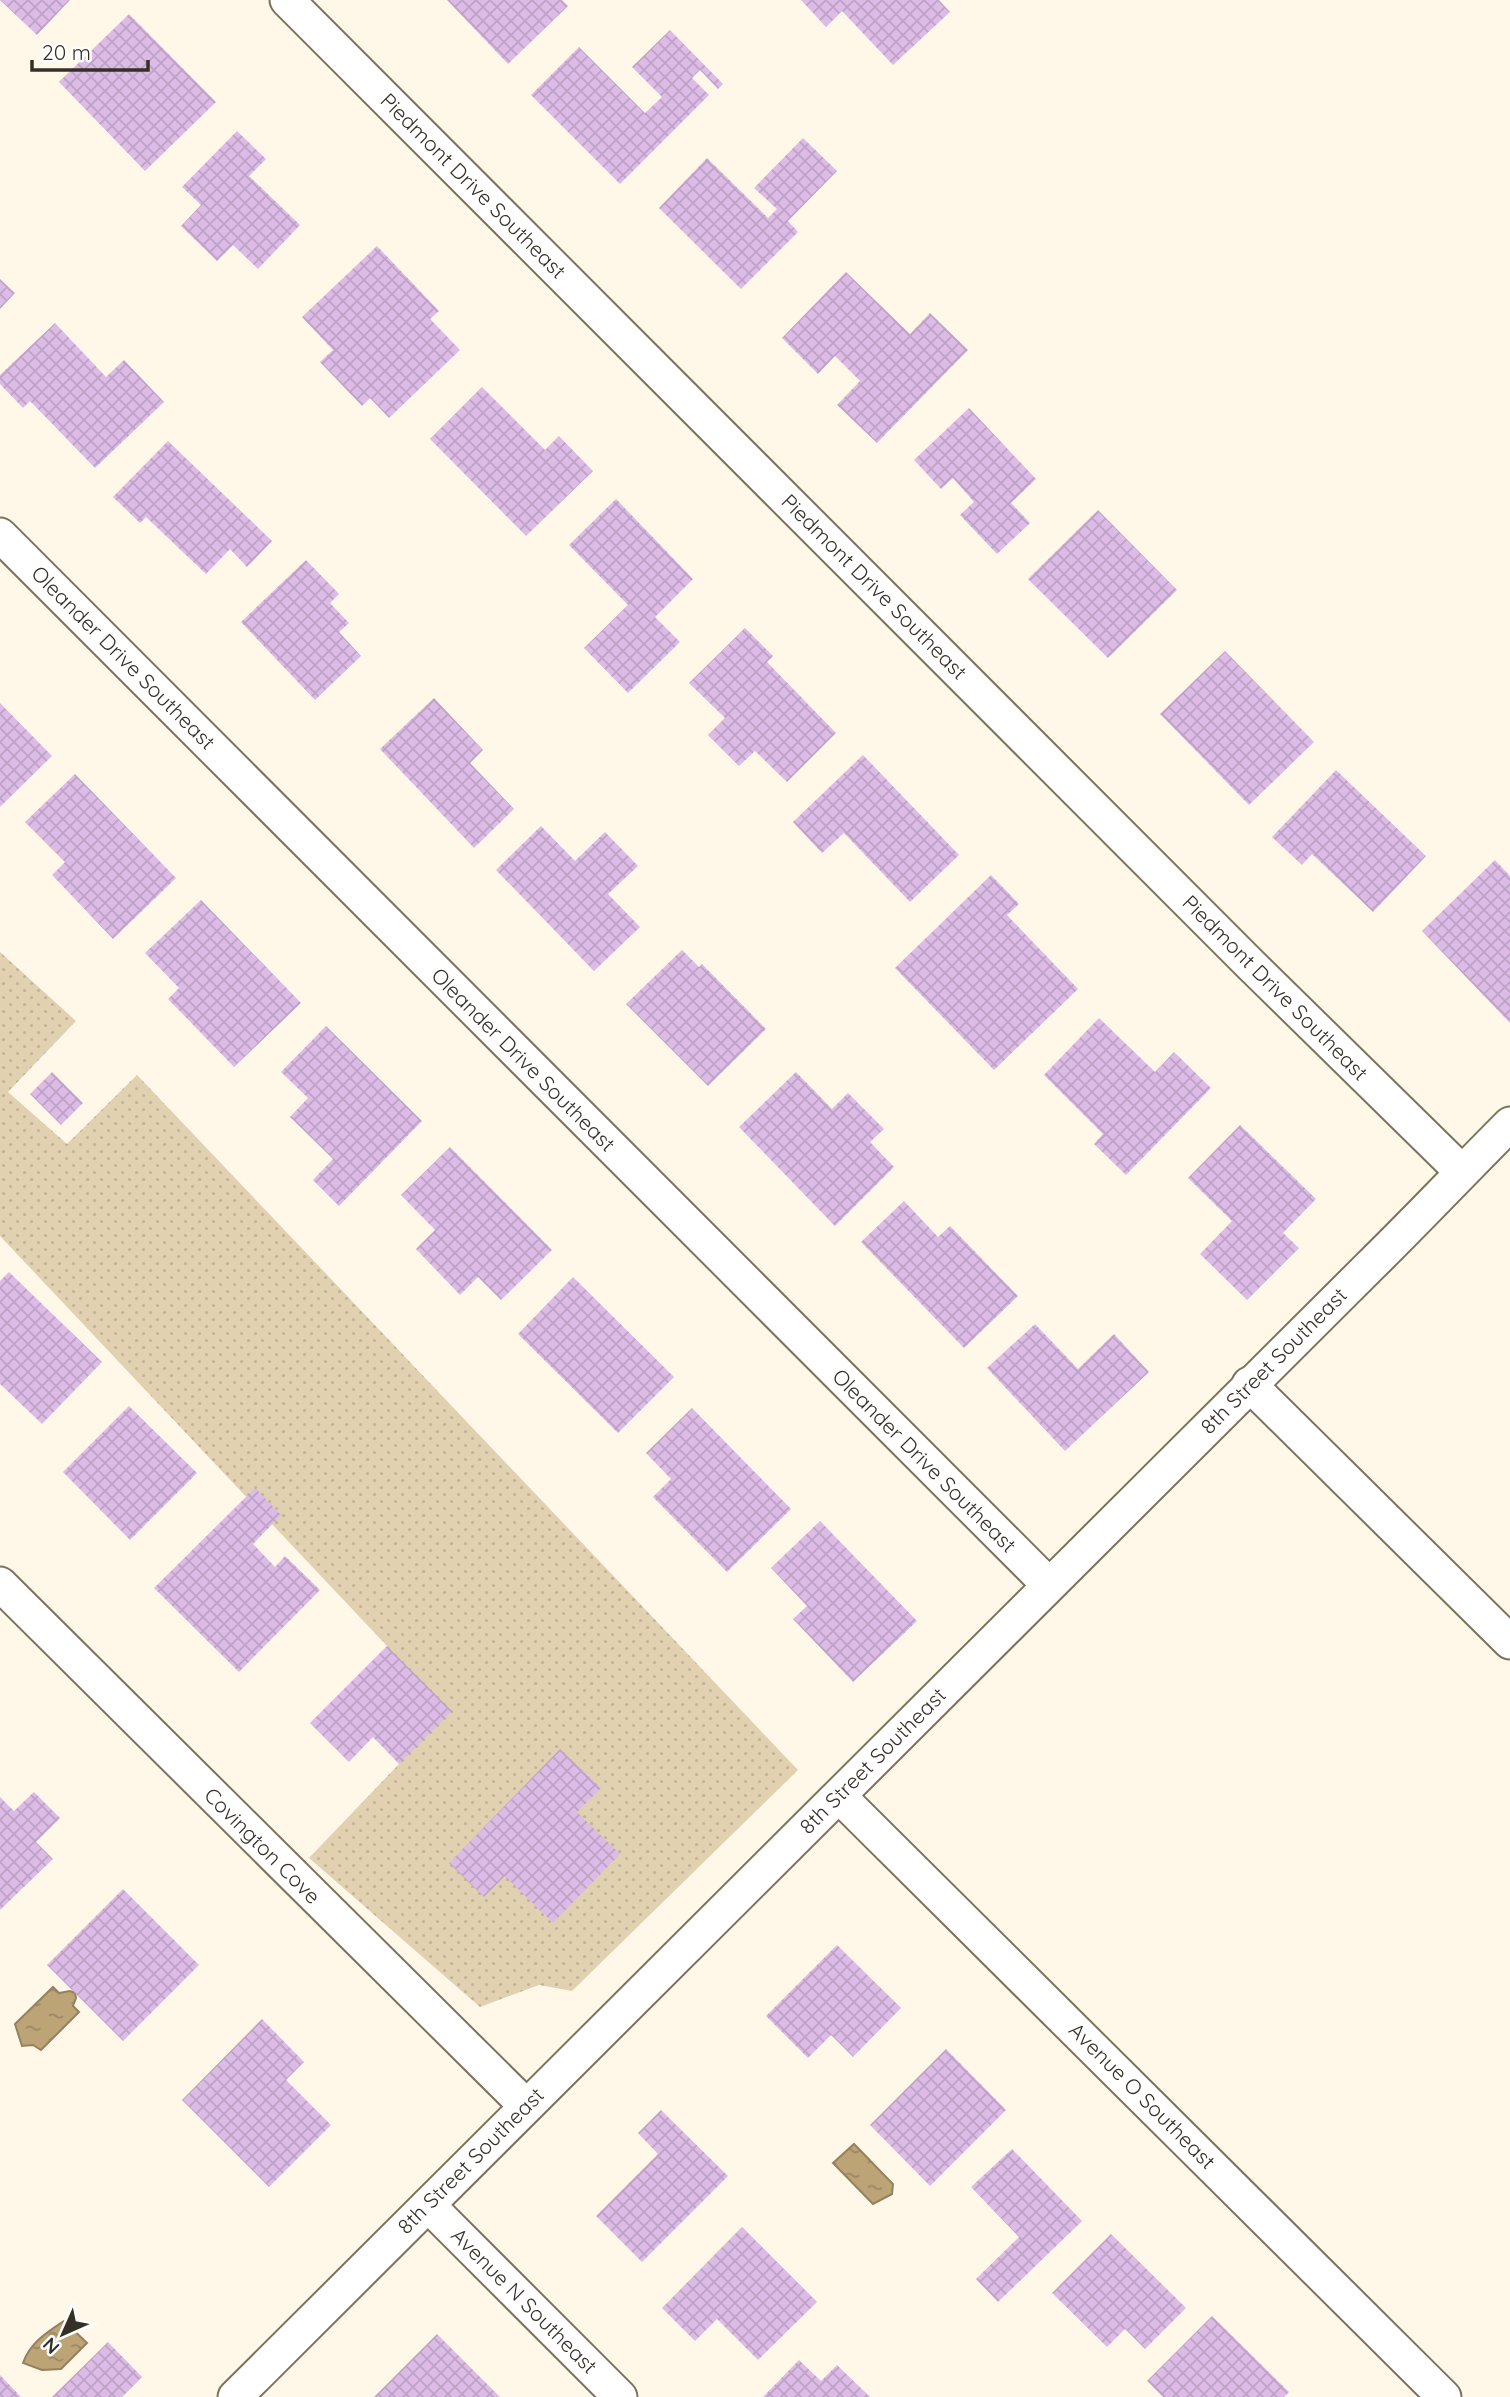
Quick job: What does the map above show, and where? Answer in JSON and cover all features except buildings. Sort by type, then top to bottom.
[{"type":"street","name":"Piedmont Drive Southeast","points":[[287,0],[1250,964],[1462,1172]]},
{"type":"street","name":"Oleander Drive Southeast","points":[[0,535],[1048,1584]]},
{"type":"street","name":"8th Street Southeast","points":[[235,2397],[1510,1124]]},
{"type":"street","points":[[1249,1384],[1510,1642]]},
{"type":"street","name":"Covington Cove","points":[[0,1584],[525,2105]]},
{"type":"street","name":"Avenue O Southeast","points":[[839,1796],[1444,2397]]},
{"type":"street","name":"Avenue N Southeast","points":[[428,2205],[620,2397]]},
{"type":"shaded area","points":[[0,952],[76,1021],[8,1092],[67,1144],[137,1075],[798,1770],[572,1991],[539,1985],[480,2007],[309,1858],[399,1764],[387,1646],[0,1236]]},
{"type":"water","points":[[53,1987],[59,1993],[75,1993],[73,2006],[79,2012],[41,2050],[33,2045],[22,2046],[15,2024]]},
{"type":"water","points":[[854,2144],[893,2184],[892,2194],[873,2204],[833,2163]]},
{"type":"water","points":[[64,2321],[87,2343],[61,2369],[42,2370],[23,2363],[34,2344]]}]
